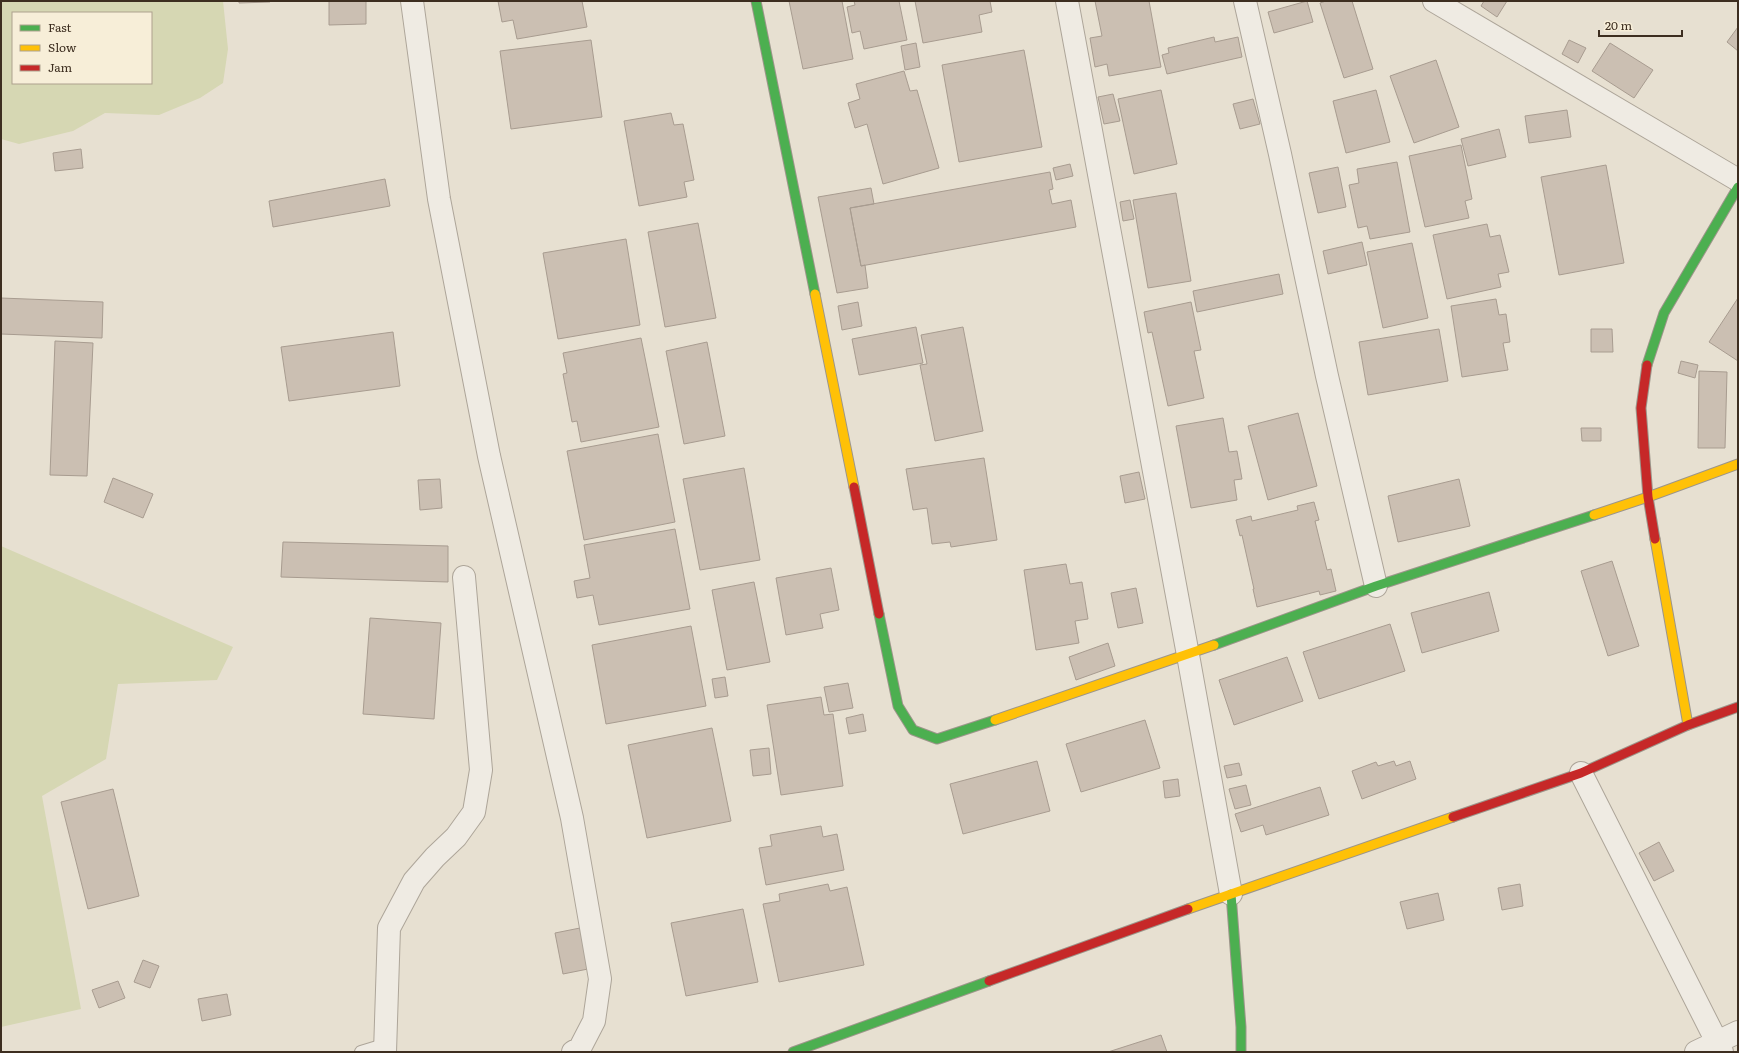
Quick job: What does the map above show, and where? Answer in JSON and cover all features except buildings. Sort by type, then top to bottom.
[{"type":"street","points":[[412,1],[439,199],[491,463],[572,818],[600,979],[594,1021],[580,1048],[573,1052]]},
{"type":"street","points":[[756,1],[898,706],[913,730],[937,739],[1188,655],[1376,586],[1648,497],[1738,464]]},
{"type":"street","points":[[1067,1],[1231,894],[1241,1027],[1241,1052]]},
{"type":"street","points":[[1245,1],[1280,154],[1327,376],[1376,586]]},
{"type":"street","points":[[1434,1],[1738,180]]},
{"type":"street","points":[[1688,726],[1648,497],[1641,408],[1647,363],[1664,314],[1738,187]]},
{"type":"street","points":[[385,1049],[389,928],[414,881],[435,857],[456,837],[474,812],[479,784],[481,770],[464,577]]},
{"type":"street","points":[[793,1052],[1231,894],[1581,773],[1688,726],[1738,707]]},
{"type":"street","points":[[1581,773],[1719,1047]]},
{"type":"street","points":[[1696,1052],[1719,1047],[1738,1032]]},
{"type":"lane","points":[[361,1052],[385,1049]]},
{"type":"green space","points":[[1,1],[223,1],[228,49],[223,83],[200,98],[159,115],[105,113],[73,131],[19,144],[1,139]]},
{"type":"green space","points":[[1,546],[233,647],[217,680],[118,684],[106,759],[42,796],[81,1009],[1,1027]]},
{"type":"traffic: fast","points":[[756,1],[815,294]]},
{"type":"traffic: fast","points":[[1647,365],[1664,313],[1738,187]]},
{"type":"traffic: fast","points":[[1214,645],[1376,586],[1594,515]]},
{"type":"traffic: fast","points":[[879,614],[898,706],[913,730],[937,739],[995,720]]},
{"type":"traffic: fast","points":[[1231,894],[1241,1027],[1241,1052]]},
{"type":"traffic: fast","points":[[793,1052],[989,981]]},
{"type":"traffic: slow","points":[[815,294],[854,487]]},
{"type":"traffic: slow","points":[[1594,515],[1738,464]]},
{"type":"traffic: slow","points":[[1655,539],[1688,725]]},
{"type":"traffic: slow","points":[[995,720],[1214,645]]},
{"type":"traffic: slow","points":[[1188,909],[1453,817]]},
{"type":"traffic: jam","points":[[1647,365],[1641,408],[1648,497],[1655,539]]},
{"type":"traffic: jam","points":[[854,487],[879,614]]},
{"type":"traffic: jam","points":[[1453,817],[1581,773],[1688,725],[1738,707]]},
{"type":"traffic: jam","points":[[989,981],[1188,909]]}]
